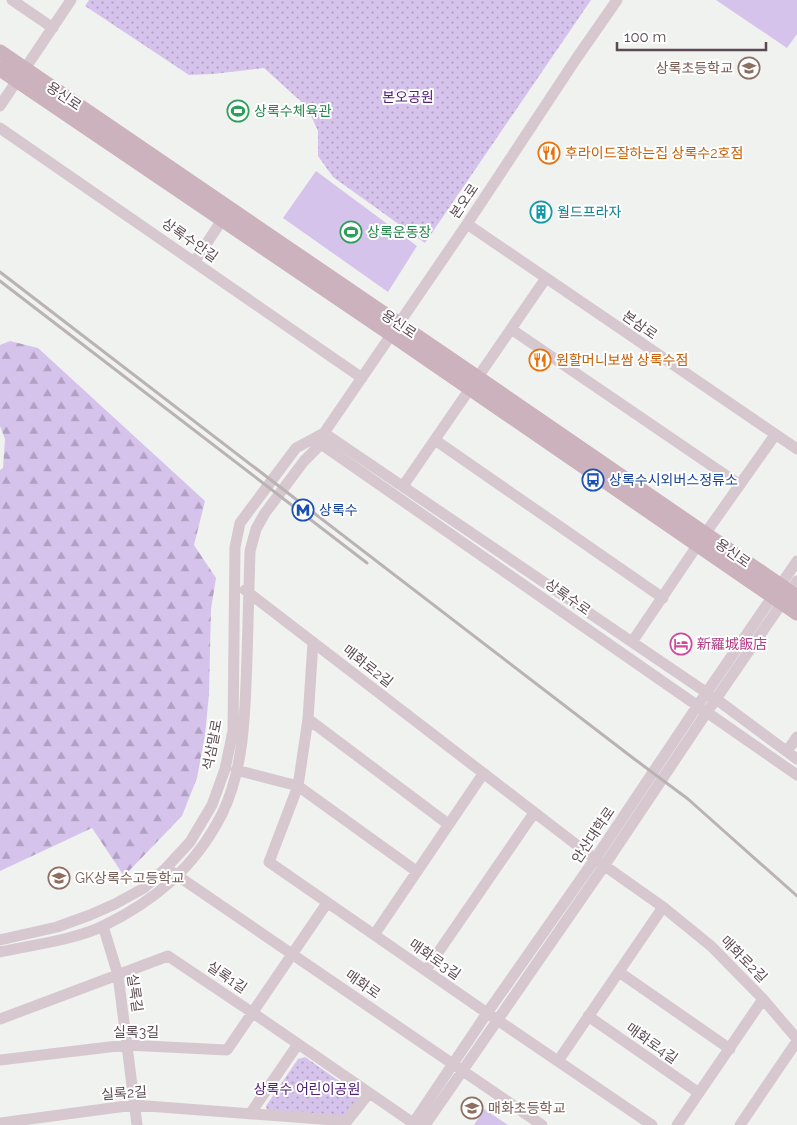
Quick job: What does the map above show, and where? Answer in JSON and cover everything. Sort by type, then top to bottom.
[{"type":"main road","name":"용신로","points":[[0,52],[21,75],[222,220],[395,329]]},
{"type":"main road","name":"용신로","points":[[0,69],[21,75],[702,540],[786,593],[797,613]]},
{"type":"street","points":[[12,0],[53,28]]},
{"type":"street","points":[[0,106],[71,0]]},
{"type":"street","name":"본오로","points":[[322,439],[617,0]]},
{"type":"street","name":"상록수안길","points":[[0,128],[362,378]]},
{"type":"street","points":[[195,261],[222,220]]},
{"type":"street","name":"본삼로","points":[[467,224],[797,449]]},
{"type":"street","points":[[403,486],[546,278]]},
{"type":"street","points":[[512,329],[740,485]]},
{"type":"street","points":[[632,642],[775,435]]},
{"type":"street","name":"상록수로","points":[[322,439],[403,486],[711,696],[797,759]]},
{"type":"street","name":"상록수로","points":[[322,439],[797,775]]},
{"type":"street","name":"석삼말로","points":[[0,940],[57,927],[115,904],[144,888],[190,842],[212,805],[224,769],[233,730],[235,547],[240,523],[296,448],[322,439]]},
{"type":"street","name":"석삼말로","points":[[0,952],[79,934],[103,926],[144,904],[178,876],[200,849],[222,813],[236,770],[245,725],[250,552],[256,529],[265,513],[322,439]]},
{"type":"street","points":[[435,440],[663,598]]},
{"type":"street","name":"안산대학로","points":[[417,1125],[600,862],[711,696],[786,593],[797,561]]},
{"type":"street","name":"매화로2길","points":[[234,583],[534,813],[663,908],[711,946],[763,999],[797,1040],[740,1125]]},
{"type":"street","name":"매화로3길","points":[[312,642],[308,719],[298,786],[270,862],[652,1125]]},
{"type":"street","points":[[308,719],[448,824]]},
{"type":"street","points":[[787,751],[797,737]]},
{"type":"street","points":[[236,770],[298,786],[416,871]]},
{"type":"street","points":[[374,935],[483,774]]},
{"type":"street","points":[[426,970],[534,813]]},
{"type":"street","name":"매화로","points":[[166,868],[542,1125]]},
{"type":"street","points":[[254,1013],[328,903]]},
{"type":"street","points":[[558,1061],[663,908]]},
{"type":"street","name":"실록길","points":[[103,926],[118,975],[137,1125]]},
{"type":"street","name":"실록1길","points":[[0,1019],[168,956],[417,1125]]},
{"type":"street","points":[[619,972],[730,1049]]},
{"type":"street","points":[[678,1125],[763,999]]},
{"type":"street","name":"실록3길","points":[[0,1060],[126,1045],[227,1050],[254,1013]]},
{"type":"street","name":"매화로4길","points":[[588,1016],[699,1093]]},
{"type":"street","points":[[250,1114],[298,1044]]},
{"type":"street","name":"실록2길","points":[[0,1123],[134,1105],[347,1121],[369,1093]]},
{"type":"green space","name":"본오공원","points":[[89,0],[591,0],[425,243],[333,177],[318,156],[318,131],[307,107],[264,68],[189,75],[85,6]]},
{"type":"green space","points":[[716,0],[797,0],[797,34],[787,48]]},
{"type":"green space","name":"상록운동장","points":[[316,171],[417,246],[388,292],[283,218]]},
{"type":"green space","points":[[10,341],[38,348],[205,501],[194,545],[216,578],[211,609],[209,694],[205,735],[197,778],[182,816],[124,876],[92,828],[0,871],[0,470],[3,468],[5,439],[0,426],[0,345]]},
{"type":"green space","name":"상록수 어린이공원","points":[[305,1057],[356,1093],[358,1100],[347,1116],[267,1110],[266,1106],[298,1059]]},
{"type":"green space","points":[[484,1109],[508,1125],[474,1125]]},
{"type":"railway","points":[[0,272],[688,799],[797,896]]},
{"type":"railway","points":[[0,281],[367,563]]},
{"type":"place","name":"상록초등학교","points":[[749,68]]},
{"type":"place","name":"상록수체육관","points":[[238,111]]},
{"type":"place","name":"후라이드잘하는집 상록수2호점","points":[[549,153]]},
{"type":"place","name":"월드프라자","points":[[541,212]]},
{"type":"place","name":"상록운동장","points":[[351,232]]},
{"type":"place","name":"원할머니보쌈 상록수점","points":[[540,360]]},
{"type":"place","name":"상록수시외버스정류소","points":[[593,480]]},
{"type":"place","name":"상록수","points":[[303,510]]},
{"type":"place","name":"新羅城飯店","points":[[681,644]]},
{"type":"place","name":"GK상록수고등학교","points":[[59,878]]},
{"type":"place","name":"매화초등학교","points":[[472,1108]]}]
